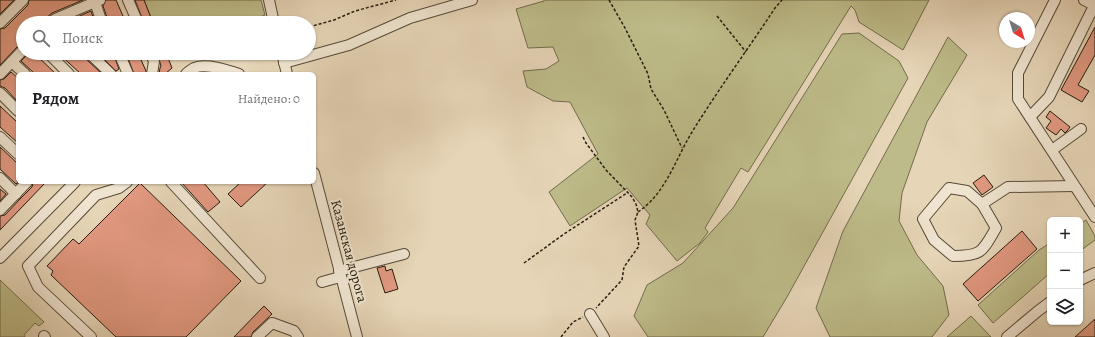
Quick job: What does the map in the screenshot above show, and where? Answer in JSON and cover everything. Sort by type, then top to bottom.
[{"type":"street","points":[[0,23],[23,0]]},
{"type":"street","points":[[128,0],[135,16]]},
{"type":"street","points":[[269,0],[272,16]]},
{"type":"street","points":[[316,54],[349,45],[410,18],[472,0]]},
{"type":"street","points":[[1055,0],[1018,73],[1018,99],[1095,217]]},
{"type":"street","points":[[1030,117],[1049,97],[1095,5],[1084,0]]},
{"type":"street","points":[[67,16],[97,1],[100,16]]},
{"type":"street","points":[[0,74],[16,58]]},
{"type":"street","points":[[55,60],[67,72]]},
{"type":"street","points":[[96,60],[108,72]]},
{"type":"street","points":[[121,60],[126,72]]},
{"type":"street","points":[[152,72],[154,60]]},
{"type":"street","points":[[283,60],[286,72]]},
{"type":"street","points":[[284,63],[295,60]]},
{"type":"street","points":[[12,62],[23,72]]},
{"type":"street","points":[[189,72],[195,68],[207,67],[222,68],[233,72]]},
{"type":"street","points":[[0,93],[16,108]]},
{"type":"street","points":[[1052,150],[1081,129]]},
{"type":"street","points":[[0,137],[16,152]]},
{"type":"street","points":[[0,178],[16,194]]},
{"type":"street","name":"Казанская дорога","points":[[316,181],[357,337]]},
{"type":"street","points":[[0,210],[25,184]]},
{"type":"street","points":[[0,258],[73,184]]},
{"type":"street","points":[[91,337],[38,287],[28,266],[96,195],[119,188],[124,184]]},
{"type":"street","points":[[173,184],[260,278]]},
{"type":"street","points":[[982,204],[1008,187],[1074,186]]},
{"type":"street","points":[[949,188],[967,191],[982,204],[996,228],[984,249],[970,256],[953,256],[934,240],[923,219],[949,188]]},
{"type":"street","points":[[322,282],[340,274],[404,254]]},
{"type":"street","points":[[1083,279],[1095,273]]},
{"type":"street","points":[[1007,337],[1047,304]]},
{"type":"street","points":[[590,314],[604,337]]},
{"type":"street","points":[[256,337],[272,323],[294,331],[298,337]]},
{"type":"path","points":[[316,24],[334,20],[355,11],[396,0]]},
{"type":"path","points":[[609,0],[648,74],[651,89],[664,110],[683,149]]},
{"type":"path","points":[[638,212],[647,206],[656,196],[695,128],[775,8],[782,0]]},
{"type":"path","points":[[717,16],[746,52]]},
{"type":"path","points":[[561,337],[573,322],[590,314],[622,280],[624,267],[639,246],[635,220],[638,212],[636,204],[628,193],[606,170],[583,137]]},
{"type":"path","points":[[524,263],[564,234],[628,193]]},
{"type":"shaded area","points":[[144,0],[261,0],[265,15],[263,16],[150,16]]},
{"type":"shaded area","points":[[544,0],[929,0],[903,50],[859,22],[855,10],[851,6],[748,172],[741,168],[705,228],[708,232],[700,243],[677,261],[646,224],[650,215],[627,188],[570,226],[549,192],[598,154],[570,102],[553,101],[527,87],[523,71],[546,69],[559,61],[553,47],[528,48],[516,9]]},
{"type":"shaded area","points":[[859,33],[899,61],[908,78],[787,297],[763,337],[648,337],[634,316],[647,285],[683,263],[733,208],[842,34]]},
{"type":"shaded area","points":[[948,37],[967,55],[927,122],[902,193],[899,221],[917,255],[943,286],[949,315],[932,337],[830,337],[816,308],[843,231]]},
{"type":"shaded area","points":[[1086,220],[1095,236],[1095,240],[1083,249],[1083,222]]},
{"type":"shaded area","points":[[1047,245],[1047,276],[993,323],[978,305],[1039,250]]},
{"type":"shaded area","points":[[0,280],[44,322],[39,326],[35,323],[24,335],[25,337],[0,337]]},
{"type":"shaded area","points":[[971,316],[991,337],[947,337]]},
{"type":"building","points":[[0,0],[14,0],[0,14]]},
{"type":"building","points":[[29,0],[83,0],[52,13],[48,16],[17,16],[28,5]]},
{"type":"building","points":[[106,0],[116,0],[123,16],[107,16],[103,6]]},
{"type":"building","points":[[135,0],[144,0],[150,16],[141,16]]},
{"type":"building","points":[[91,11],[93,16],[80,16]]},
{"type":"building","points":[[16,17],[16,48],[0,65],[0,29],[5,28]]},
{"type":"building","points":[[1095,27],[1095,55],[1078,85],[1089,91],[1082,102],[1061,90]]},
{"type":"building","points":[[41,60],[54,72],[33,72],[21,61]]},
{"type":"building","points":[[66,60],[87,60],[100,72],[79,72]]},
{"type":"building","points":[[105,60],[116,60],[119,69],[116,71]]},
{"type":"building","points":[[129,60],[141,60],[146,72],[133,72]]},
{"type":"building","points":[[159,60],[169,60],[172,68],[167,72],[159,72],[161,66]]},
{"type":"building","points":[[11,72],[16,76],[16,100],[5,88],[0,86],[0,80],[4,79]]},
{"type":"building","points":[[0,106],[16,121],[16,141],[0,127]]},
{"type":"building","points":[[1050,111],[1070,127],[1065,133],[1061,129],[1056,135],[1046,128],[1051,121],[1046,117]]},
{"type":"building","points":[[0,147],[16,162],[16,184],[0,169]]},
{"type":"building","points":[[984,175],[993,187],[982,195],[973,183]]},
{"type":"building","points":[[33,184],[44,184],[0,230],[0,216],[5,215],[32,187]]},
{"type":"building","points":[[139,184],[141,184],[241,281],[186,337],[116,337],[51,275],[53,271],[47,266],[73,239],[79,244]]},
{"type":"building","points":[[183,184],[205,184],[220,202],[208,212]]},
{"type":"building","points":[[239,184],[266,184],[241,207],[228,194]]},
{"type":"building","points":[[0,189],[6,194],[0,201]]},
{"type":"building","points":[[1022,231],[1037,249],[978,301],[963,284]]},
{"type":"building","points":[[385,266],[386,271],[392,269],[398,289],[385,293],[377,268]]},
{"type":"building","points":[[264,306],[272,314],[253,332],[251,337],[234,337]]},
{"type":"building","points":[[1095,319],[1095,337],[1075,337]]}]
